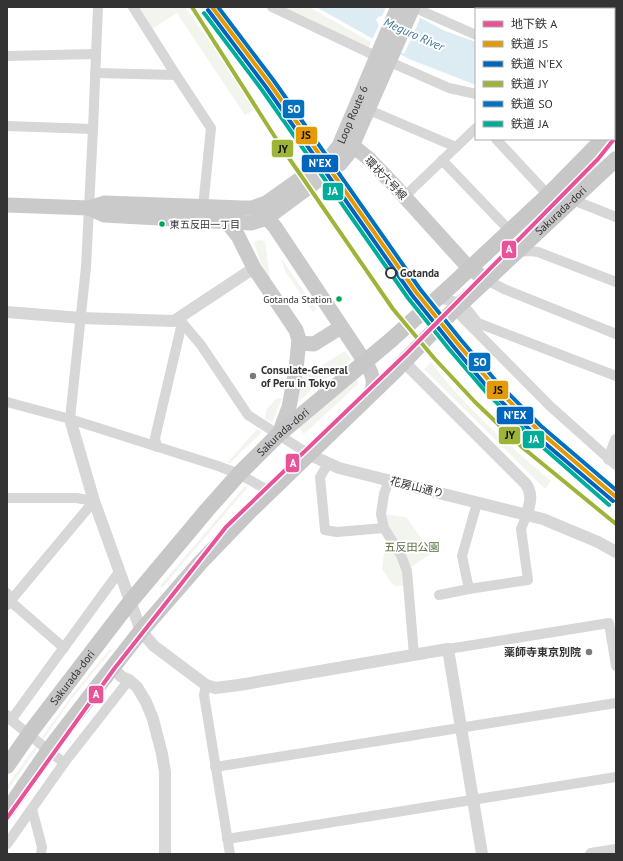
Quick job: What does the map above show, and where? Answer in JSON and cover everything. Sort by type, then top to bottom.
[{"type":"highway","name":"Sakurada-dori","points":[[7,766],[32,730],[130,602],[206,510],[239,474],[278,434],[366,362],[470,268],[548,195],[601,140]]},
{"type":"highway","name":"Sakurada-dori","points":[[7,811],[52,747],[112,668],[141,631],[200,563],[457,308],[616,159]]},
{"type":"highway","points":[[457,308],[470,268]]},
{"type":"main road","name":"Loop Route 6","points":[[7,205],[89,208],[105,203],[252,208],[260,206],[328,159],[334,153],[343,139],[385,57],[408,8]]},
{"type":"main road","points":[[353,146],[369,110],[385,57]]},
{"type":"main road","name":"Loop Route 6","points":[[89,208],[104,215],[227,222],[251,230],[260,221],[271,222],[340,164],[353,146]]},
{"type":"main road","name":"環状六号線","points":[[353,146],[368,158],[405,196],[470,268],[487,280]]},
{"type":"main road","points":[[252,208],[271,222],[366,362],[371,370],[373,378],[371,394]]},
{"type":"main road","points":[[252,208],[250,249],[254,268]]},
{"type":"main road","points":[[227,222],[238,236],[254,268],[296,330],[299,337],[289,407],[278,434]]},
{"type":"main road","points":[[299,344],[314,344],[341,327]]},
{"type":"street","points":[[98,7],[89,208],[81,318],[70,419],[94,501],[141,631],[154,646],[206,685],[215,688],[609,623],[616,666]]},
{"type":"street","points":[[133,7],[211,128],[203,207]]},
{"type":"street","points":[[272,7],[385,57],[449,88],[475,94]]},
{"type":"street","points":[[408,8],[475,35]]},
{"type":"street","points":[[7,56],[96,54]]},
{"type":"street","points":[[95,73],[176,75]]},
{"type":"street","points":[[369,110],[456,147]]},
{"type":"street","points":[[7,126],[93,129]]},
{"type":"street","points":[[405,196],[475,129]]},
{"type":"street","points":[[497,140],[548,195]]},
{"type":"street","points":[[442,160],[510,230]]},
{"type":"street","points":[[573,200],[616,217]]},
{"type":"street","points":[[518,252],[538,252],[616,282]]},
{"type":"street","points":[[7,312],[81,318],[170,322],[181,321],[254,268]]},
{"type":"street","points":[[487,280],[504,289],[616,334]]},
{"type":"street","points":[[437,298],[457,308],[478,323],[616,376]]},
{"type":"street","points":[[457,308],[455,312],[459,314],[550,406],[612,462]]},
{"type":"street","points":[[181,321],[201,345],[248,415],[310,455]]},
{"type":"street","points":[[157,447],[155,438],[181,321]]},
{"type":"street","points":[[489,345],[487,341],[488,333],[493,328]]},
{"type":"street","points":[[407,358],[410,368],[526,484],[531,494],[531,501],[521,529],[528,580],[439,595]]},
{"type":"street","points":[[7,402],[70,419],[239,474],[271,492]]},
{"type":"street","points":[[612,462],[616,440]]},
{"type":"street","name":"花房山通り","points":[[310,455],[339,468],[544,519],[598,542],[616,552]]},
{"type":"street","points":[[328,464],[320,477],[325,530],[337,532],[384,528]]},
{"type":"street","points":[[389,480],[384,494],[381,514],[384,528],[401,555],[407,571],[414,654]]},
{"type":"street","points":[[7,498],[76,498],[94,501]]},
{"type":"street","points":[[64,648],[8,600],[94,501]]},
{"type":"street","points":[[469,590],[462,556],[477,503]]},
{"type":"street","points":[[64,763],[9,718],[64,648],[119,572]]},
{"type":"street","points":[[448,649],[482,854]]},
{"type":"street","points":[[112,668],[137,687],[146,702],[152,718],[162,754],[165,772],[164,854]]},
{"type":"street","points":[[7,844],[64,763],[129,680]]},
{"type":"street","points":[[206,685],[204,695],[230,854]]},
{"type":"street","points":[[215,767],[616,703]]},
{"type":"street","points":[[228,839],[616,777]]},
{"type":"street","points":[[32,809],[42,847],[41,854]]},
{"type":"street","points":[[590,854],[616,850]]},
{"type":"green space","points":[[136,7],[185,7],[229,69],[254,110],[245,115],[177,13],[150,30]]},
{"type":"green space","points":[[281,7],[309,7],[371,42],[368,49]]},
{"type":"green space","points":[[258,240],[265,241],[270,279],[261,263],[254,243]]},
{"type":"green space","points":[[281,258],[316,309],[313,312],[285,271]]},
{"type":"green space","points":[[345,351],[351,360],[312,389],[294,406],[300,379]]},
{"type":"green space","points":[[431,362],[472,410],[551,481],[545,489],[424,369]]},
{"type":"green space","points":[[357,379],[358,384],[304,434],[299,427]]},
{"type":"green space","points":[[277,398],[282,399],[272,422],[265,419],[266,410]]},
{"type":"green space","points":[[257,429],[261,431],[261,433],[230,463],[227,463]]},
{"type":"green space","points":[[245,486],[247,488],[162,588],[160,586]]},
{"type":"green space","name":"五反田公園","points":[[383,514],[406,517],[432,553],[408,569],[392,540]]},
{"type":"green space","points":[[392,545],[399,556],[407,585],[397,586],[392,584],[382,569],[385,546]]},
{"type":"green space","points":[[110,649],[112,650],[73,697],[7,791],[7,786],[75,691]]},
{"type":"water","name":"Meguro River","points":[[316,7],[400,7],[445,31],[475,42],[475,85],[409,59]]},
{"type":"pier","points":[[386,7],[402,7],[421,16],[414,33],[416,36],[415,39],[410,41],[404,54],[372,40],[379,25],[376,20],[378,17],[382,16]]},
{"type":"metro line","name":"A","points":[[7,818],[114,669],[226,527],[406,354],[598,159],[613,140]]},
{"type":"rail line","name":"JY","points":[[192,7],[282,148],[393,309],[434,358],[475,402],[522,447],[616,524]]},
{"type":"rail line","name":"JS","points":[[212,7],[270,84],[416,292],[457,343],[492,384],[538,430],[616,497]]},
{"type":"rail line","name":"SO","points":[[218,7],[274,81],[420,289],[461,340],[496,381],[541,426],[616,490]]},
{"type":"rail line","name":"N'EX","points":[[208,10],[266,87],[412,295],[453,346],[488,388],[534,434],[613,501]]},
{"type":"rail line","name":"JA","points":[[204,13],[262,90],[408,298],[449,349],[485,391],[531,437],[609,505]]},
{"type":"place","name":"東五反田一丁目","points":[[162,224]]},
{"type":"place","name":"Gotanda","points":[[391,273]]},
{"type":"place","name":"Gotanda Station","points":[[339,299]]},
{"type":"place","name":"Consulate-General of Peru in Tokyo","points":[[253,376]]},
{"type":"place","name":"薬師寺東京別院","points":[[589,652]]}]
